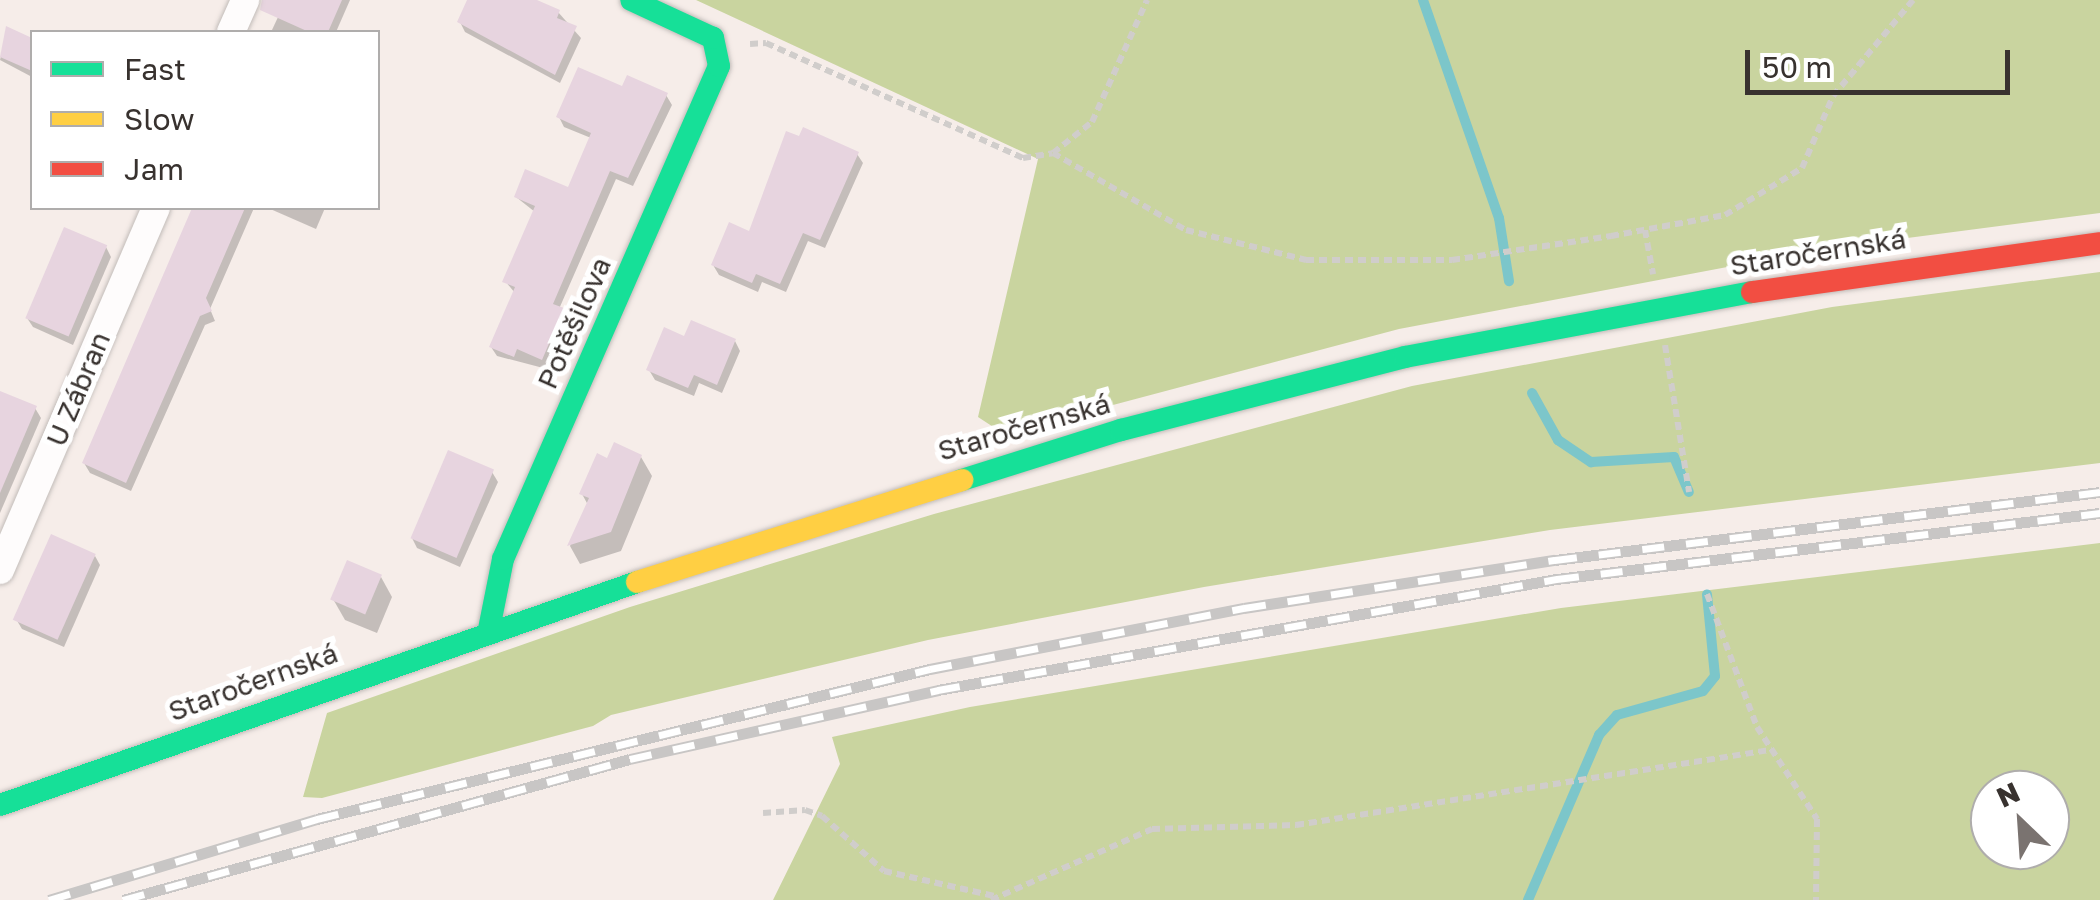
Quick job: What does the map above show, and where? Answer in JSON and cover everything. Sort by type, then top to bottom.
[{"type":"main road","points":[[631,0],[719,45]]},
{"type":"main road","name":"Potěšilova","points":[[488,629],[502,559],[719,66],[719,45]]},
{"type":"main road","name":"Staročernská","points":[[0,805],[488,629],[1121,430],[1405,357],[1660,310],[2100,242]]},
{"type":"street","points":[[233,30],[246,0]]},
{"type":"street","name":"U Zábran","points":[[0,570],[155,210]]},
{"type":"path","points":[[719,45],[766,43],[1024,158],[1053,153],[1092,122],[1147,0]]},
{"type":"path","points":[[1053,153],[1186,230],[1306,260],[1452,260],[1611,236],[1725,215],[1802,168],[1833,96],[1913,0]]},
{"type":"path","points":[[1660,310],[1690,492]]},
{"type":"path","points":[[1706,594],[1772,750],[1817,819],[1816,900]]},
{"type":"path","points":[[763,813],[805,810],[822,816],[884,871],[992,898],[1152,829],[1296,825],[1772,750]]},
{"type":"green space","points":[[696,0],[2100,0],[2100,213],[1823,249],[1399,329],[1004,434],[978,417],[1038,159]]},
{"type":"green space","points":[[2100,272],[2100,463],[1550,530],[1204,587],[928,640],[611,715],[593,726],[322,798],[303,797],[327,713],[630,607],[934,514],[1412,386],[1832,307]]},
{"type":"green space","points":[[2100,543],[2100,900],[773,900],[840,764],[832,737],[970,707],[1561,608]]},
{"type":"building","points":[[262,0],[342,0],[329,30],[305,30],[260,10]]},
{"type":"building","points":[[467,0],[537,0],[560,10],[557,18],[577,26],[555,75],[457,22]]},
{"type":"building","points":[[6,26],[30,37],[30,70],[0,57]]},
{"type":"building","points":[[578,67],[622,86],[627,75],[668,93],[628,178],[610,171],[553,304],[564,308],[542,360],[517,349],[514,357],[489,347],[515,287],[502,282],[535,206],[514,197],[525,169],[568,187],[591,133],[556,117]]},
{"type":"building","points":[[803,127],[859,152],[820,240],[803,233],[780,284],[756,274],[752,283],[711,265],[729,222],[749,231],[786,131],[799,136]]},
{"type":"building","points":[[191,210],[244,210],[206,298],[212,311],[200,316],[126,483],[82,463]]},
{"type":"building","points":[[64,227],[107,245],[69,336],[25,318]]},
{"type":"building","points":[[691,320],[736,339],[717,385],[694,375],[688,388],[646,370],[664,327],[684,336]]},
{"type":"building","points":[[0,391],[37,406],[0,493]]},
{"type":"building","points":[[614,442],[642,455],[611,532],[567,546],[589,498],[579,494],[597,453],[607,458]]},
{"type":"building","points":[[448,450],[494,470],[457,558],[410,538]]},
{"type":"building","points":[[51,534],[96,554],[58,640],[13,620]]},
{"type":"building","points":[[347,560],[382,575],[365,614],[330,600]]},
{"type":"waterway","points":[[1423,0],[1499,218],[1509,281]]},
{"type":"waterway","points":[[1532,393],[1558,440],[1591,462],[1674,457],[1689,492]]},
{"type":"waterway","points":[[1528,900],[1599,735],[1617,715],[1703,691],[1715,676],[1707,594]]},
{"type":"railway","points":[[49,900],[317,819],[930,669],[1244,608],[1555,560],[2100,492]]},
{"type":"railway","points":[[123,900],[630,759],[938,690],[1557,579],[2100,513]]},
{"type":"traffic: fast","points":[[489,629],[503,559],[719,66],[713,38],[631,0]]},
{"type":"traffic: fast","points":[[962,480],[1121,430],[1405,357],[1752,292]]},
{"type":"traffic: fast","points":[[0,805],[637,582]]},
{"type":"traffic: slow","points":[[637,582],[962,480]]},
{"type":"traffic: jam","points":[[1752,292],[2100,243]]}]
